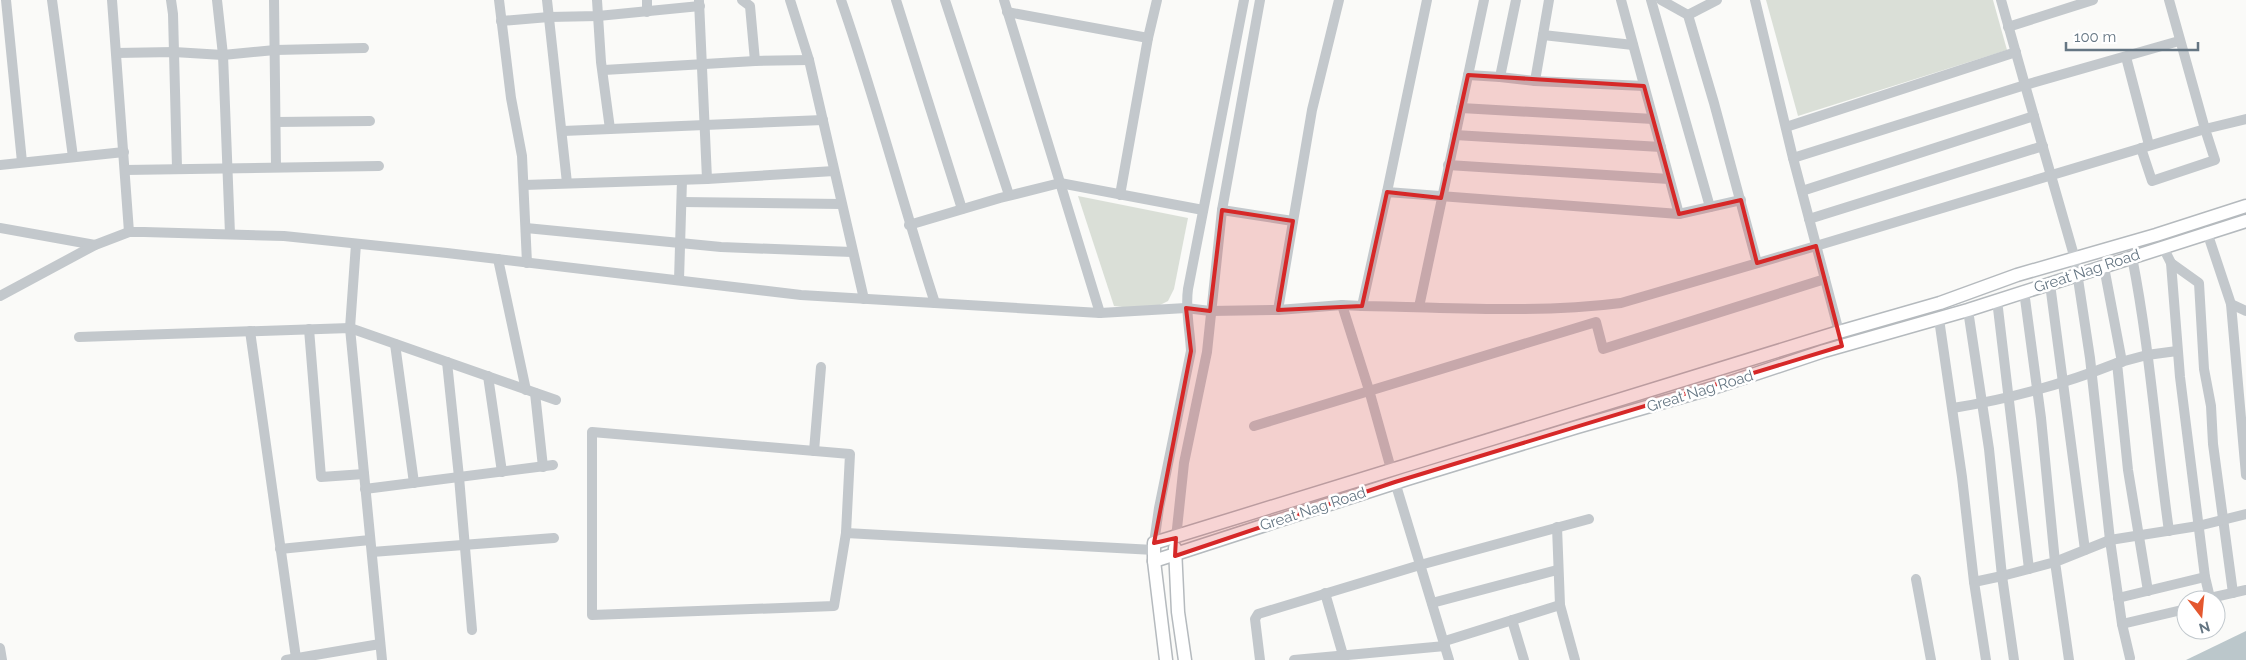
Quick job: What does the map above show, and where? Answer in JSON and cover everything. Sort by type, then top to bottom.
[{"type":"main road","name":"Great Nag Road","points":[[1154,552],[1176,538],[1391,469],[1940,303],[2017,276],[2246,206]]},
{"type":"main road","name":"Great Nag Road","points":[[1154,552],[1175,556],[1213,541],[1396,482],[1716,387],[1842,346],[1968,310],[2246,221]]},
{"type":"main road","points":[[1839,332],[1842,346]]},
{"type":"main road","points":[[1391,469],[1396,482]]},
{"type":"main road","points":[[1176,538],[1178,612],[1185,660]]},
{"type":"main road","points":[[1154,552],[1166,660]]},
{"type":"street","points":[[6,0],[22,162]]},
{"type":"street","points":[[52,0],[73,157]]},
{"type":"street","points":[[112,0],[129,232]]},
{"type":"street","points":[[171,0],[177,168]]},
{"type":"street","points":[[216,0],[223,55],[230,234]]},
{"type":"street","points":[[274,0],[276,167]]},
{"type":"street","points":[[500,0],[511,98],[522,156],[527,263]]},
{"type":"street","points":[[547,0],[563,131],[567,183]]},
{"type":"street","points":[[597,0],[610,129]]},
{"type":"street","points":[[647,0],[647,12]]},
{"type":"street","points":[[742,0],[750,6],[754,61]]},
{"type":"street","points":[[790,0],[810,60],[841,204],[864,298]]},
{"type":"street","points":[[841,0],[857,46],[909,225],[935,303]]},
{"type":"street","points":[[896,0],[962,209]]},
{"type":"street","points":[[945,0],[1009,195]]},
{"type":"street","points":[[1004,0],[1100,312]]},
{"type":"street","points":[[1120,195],[1148,38],[1157,0]]},
{"type":"street","points":[[846,533],[1154,552],[1159,508],[1191,351],[1190,325],[1186,308],[1244,0]]},
{"type":"street","points":[[1176,538],[1184,463],[1207,352],[1222,210],[1260,0]]},
{"type":"street","points":[[1278,310],[1312,110],[1338,0]]},
{"type":"street","points":[[1362,306],[1388,192],[1427,0]]},
{"type":"street","points":[[1419,307],[1484,0]]},
{"type":"street","points":[[1500,77],[1516,0]]},
{"type":"street","points":[[1535,81],[1549,0]]},
{"type":"street","points":[[1622,0],[1679,214]]},
{"type":"street","points":[[1651,0],[1710,207]]},
{"type":"street","points":[[1661,0],[1688,15],[1757,263]]},
{"type":"street","points":[[1688,15],[1717,0]]},
{"type":"street","points":[[1755,0],[1793,158],[1839,332]]},
{"type":"street","points":[[2001,0],[2075,259],[2091,373],[2110,540],[2122,624],[2130,658]]},
{"type":"street","points":[[2008,27],[2067,4],[2093,0]]},
{"type":"street","points":[[2126,57],[2152,181],[2214,160],[2169,0]]},
{"type":"street","points":[[502,22],[549,17],[647,12],[700,3],[707,179]]},
{"type":"street","points":[[1007,12],[1148,38]]},
{"type":"street","points":[[1543,35],[1633,45]]},
{"type":"street","points":[[1793,158],[2025,85],[2179,41]]},
{"type":"street","points":[[116,53],[174,52],[223,55],[275,50],[364,48]]},
{"type":"street","points":[[1786,127],[2016,52]]},
{"type":"street","points":[[604,70],[754,61],[810,60]]},
{"type":"street","points":[[1468,75],[1535,81],[1644,86]]},
{"type":"street","points":[[1461,108],[1653,119]]},
{"type":"street","points":[[1802,191],[2034,116]]},
{"type":"street","points":[[0,296],[95,245],[129,232],[284,236],[801,295],[1100,312],[1186,308],[1210,311],[1278,310],[1342,306],[1485,309],[1593,306],[1621,303],[2205,129],[2246,119]]},
{"type":"street","points":[[563,131],[823,120]]},
{"type":"street","points":[[276,122],[370,121]]},
{"type":"street","points":[[1455,135],[1661,147]]},
{"type":"street","points":[[1809,219],[2043,146]]},
{"type":"street","points":[[0,164],[124,152]]},
{"type":"street","points":[[125,170],[379,166]]},
{"type":"street","points":[[1448,166],[1669,179]]},
{"type":"street","points":[[524,185],[707,179],[834,171]]},
{"type":"street","points":[[679,280],[682,180]]},
{"type":"street","points":[[909,225],[1009,195],[1060,183],[1203,210]]},
{"type":"street","points":[[1388,192],[1441,198],[1679,214],[1741,200]]},
{"type":"street","points":[[682,202],[841,204]]},
{"type":"street","points":[[1222,210],[1293,221]]},
{"type":"street","points":[[0,228],[95,245]]},
{"type":"street","points":[[526,228],[681,244],[852,252]]},
{"type":"street","points":[[2207,232],[2231,304],[2246,475]]},
{"type":"street","points":[[356,244],[350,328],[382,660]]},
{"type":"street","points":[[2163,247],[2170,263],[2177,351],[2207,590]]},
{"type":"street","points":[[2132,257],[2141,306],[2157,452],[2169,531]]},
{"type":"street","points":[[365,489],[548,466],[498,259]]},
{"type":"street","points":[[2170,263],[2199,283],[2204,369],[2211,406],[2213,444],[2232,593]]},
{"type":"street","points":[[2104,267],[2120,363],[2128,470],[2148,591]]},
{"type":"street","points":[[1593,306],[1602,349],[1824,279]]},
{"type":"street","points":[[2050,284],[2085,550]]},
{"type":"street","points":[[2024,291],[2069,660]]},
{"type":"street","points":[[1998,300],[2029,569]]},
{"type":"street","points":[[2231,304],[2246,311]]},
{"type":"street","points":[[1342,306],[1369,390],[1391,469]]},
{"type":"street","points":[[1968,310],[1982,403],[2002,576],[2014,660]]},
{"type":"street","points":[[1939,318],[1953,408],[1974,582],[1986,660]]},
{"type":"street","points":[[1254,426],[1596,322]]},
{"type":"street","points":[[79,338],[350,328],[556,400]]},
{"type":"street","points":[[309,329],[321,477],[364,474]]},
{"type":"street","points":[[250,331],[280,549],[291,659],[341,655],[380,644]]},
{"type":"street","points":[[395,344],[414,483]]},
{"type":"street","points":[[1953,408],[2008,397],[2064,382],[2147,355],[2177,351]]},
{"type":"street","points":[[446,362],[459,477],[472,630]]},
{"type":"street","points":[[814,451],[821,367]]},
{"type":"street","points":[[488,376],[502,472]]},
{"type":"street","points":[[592,432],[850,454],[846,533],[834,606],[592,615],[592,432]]},
{"type":"street","points":[[1396,482],[1449,660]]},
{"type":"street","points":[[1974,582],[2056,562],[2110,540],[2198,526],[2246,514]]},
{"type":"street","points":[[1260,660],[1255,619],[1258,614],[1420,565],[1589,519]]},
{"type":"street","points":[[1557,527],[1557,570],[1560,605],[1575,660]]},
{"type":"street","points":[[372,552],[554,538]]},
{"type":"street","points":[[280,549],[370,540]]},
{"type":"street","points":[[1432,603],[1557,570]]},
{"type":"street","points":[[2118,598],[2205,577]]},
{"type":"street","points":[[1916,579],[1931,660]]},
{"type":"street","points":[[2226,595],[2246,590]]},
{"type":"street","points":[[1325,593],[1343,655]]},
{"type":"street","points":[[1294,660],[1445,643],[1560,605]]},
{"type":"street","points":[[2122,624],[2176,611]]},
{"type":"street","points":[[1512,620],[1524,660]]},
{"type":"street","points":[[0,648],[2,660]]},
{"type":"highlighted area","points":[[1468,75],[1644,86],[1679,214],[1741,200],[1757,263],[1816,246],[1842,346],[1395,482],[1175,556],[1176,538],[1154,543],[1191,351],[1186,308],[1210,311],[1222,210],[1293,221],[1278,310],[1362,306],[1387,192],[1441,198]]},
{"type":"shaded area","points":[[1766,0],[1993,0],[2007,50],[1798,116]]},
{"type":"shaded area","points":[[1078,196],[1188,218],[1174,289],[1168,301],[1150,310],[1114,306]]},
{"type":"shaded area","points":[[2246,631],[2246,660],[2186,660]]}]
